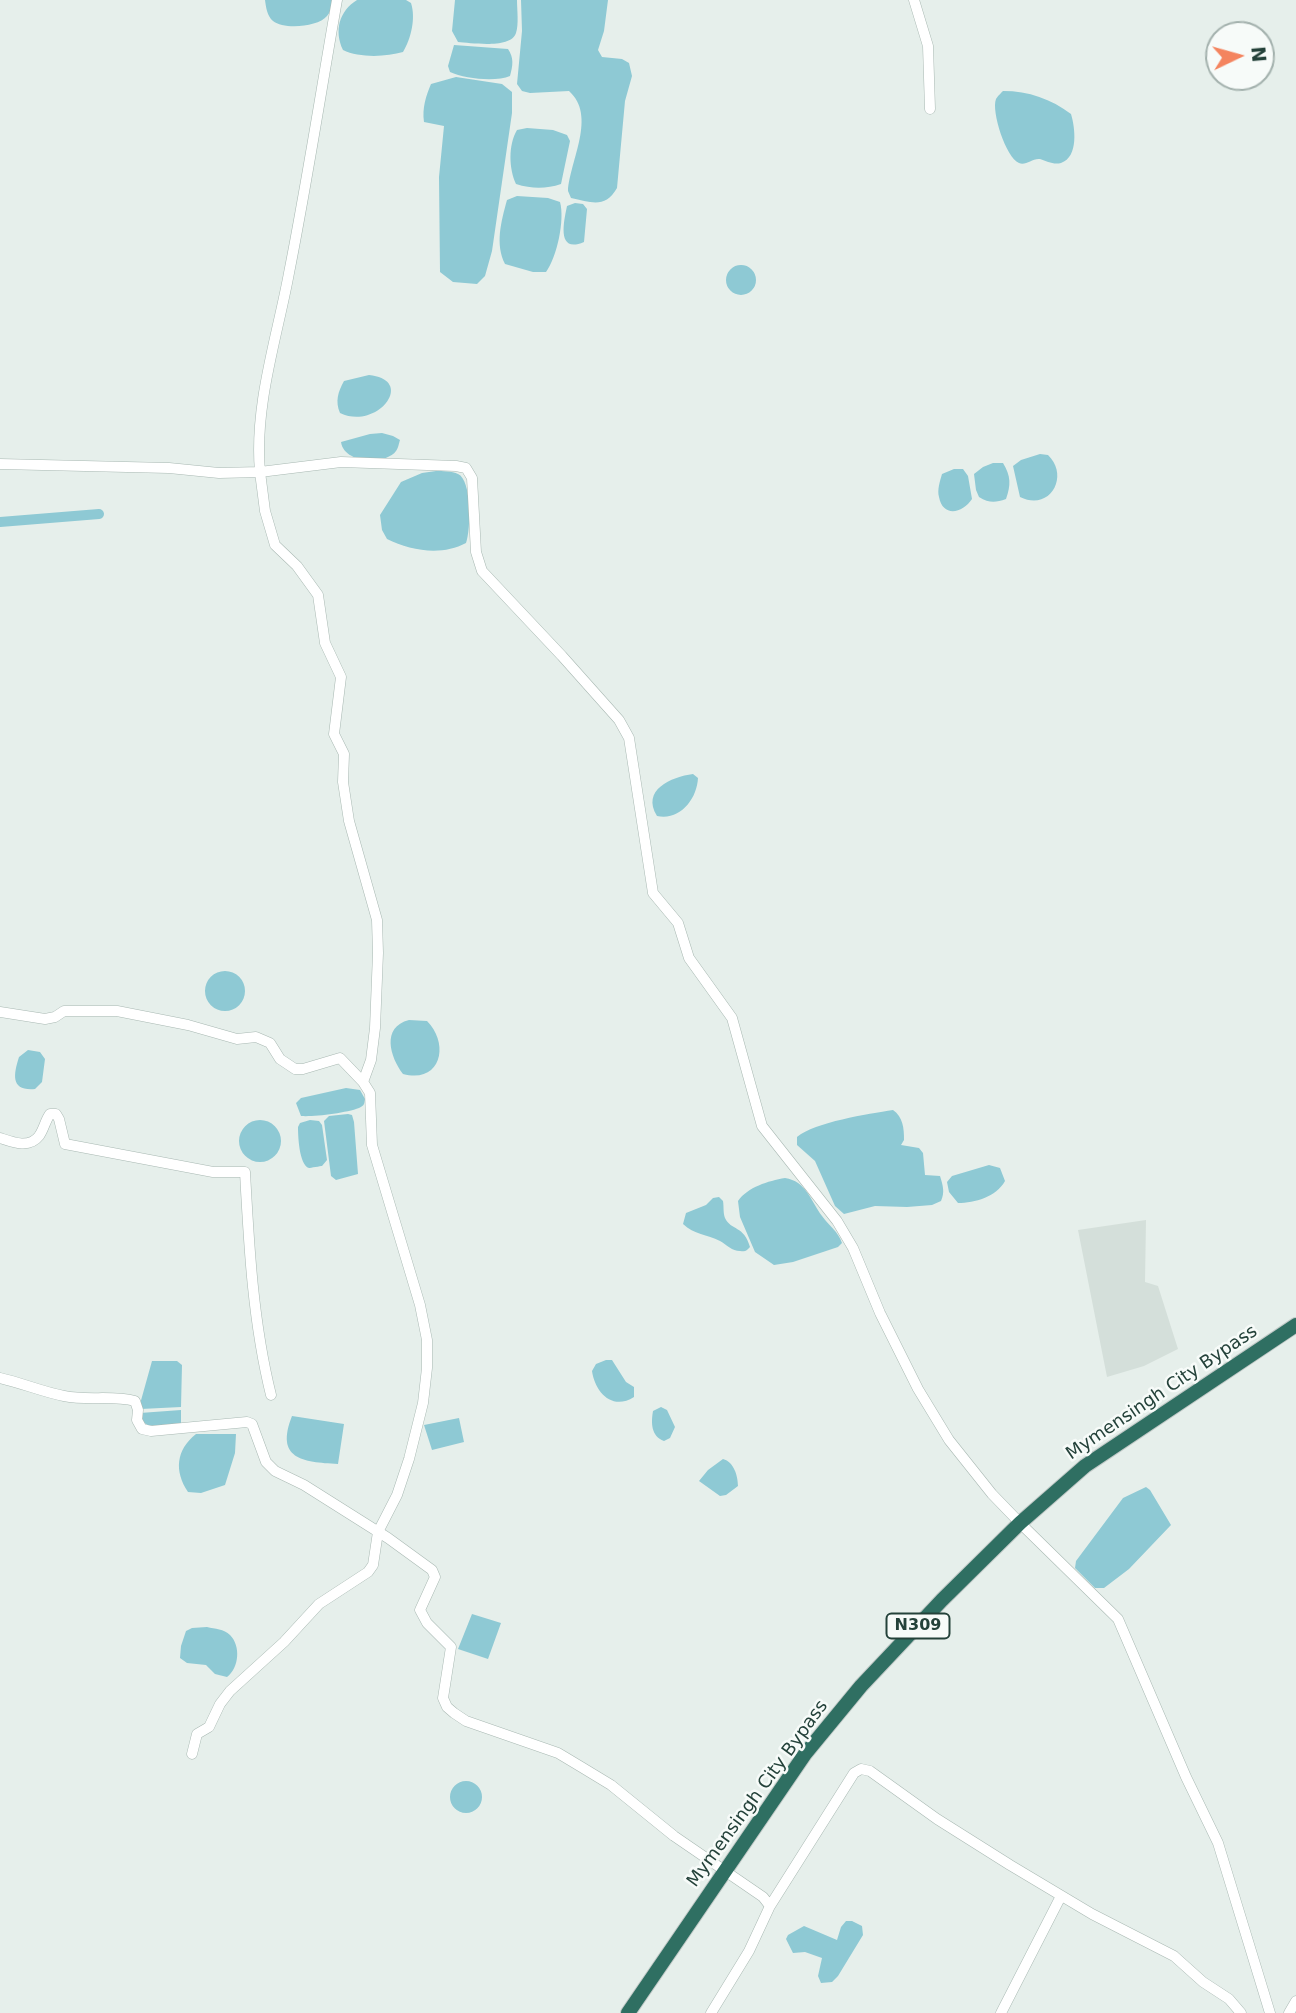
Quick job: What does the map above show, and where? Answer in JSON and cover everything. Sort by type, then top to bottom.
[{"type":"highway","name":"Mymensingh City Bypass","points":[[628,2013],[805,1755],[861,1686],[1020,1522],[1085,1466],[1296,1325]]},
{"type":"street","points":[[337,0],[289,274],[269,363],[257,447],[265,511],[275,545],[297,566],[318,594],[325,643],[341,677],[334,734],[344,754],[343,782],[349,821],[377,920],[375,1028],[371,1060],[363,1082]]},
{"type":"street","points":[[914,0],[928,46],[930,109]]},
{"type":"street","points":[[0,464],[169,468],[219,473],[260,472],[341,462],[466,468],[472,478],[476,552],[482,571],[619,720],[629,738],[653,893],[678,923],[689,958],[732,1018],[762,1126],[853,1248],[880,1313],[918,1389],[949,1440],[992,1494],[1118,1619],[1186,1777],[1218,1843],[1270,2013]]},
{"type":"street","points":[[0,1012],[17,1017],[46,1019],[64,1011],[117,1011],[237,1039],[256,1038],[270,1043],[286,1065],[303,1069],[340,1058],[370,1093],[372,1145],[420,1305],[428,1349],[423,1403],[409,1459],[397,1495],[378,1532],[373,1565],[368,1572],[319,1604],[284,1642],[230,1691],[209,1727],[197,1734],[192,1754]]},
{"type":"street","points":[[0,1138],[19,1145],[33,1141],[40,1135],[47,1118],[56,1114],[65,1144],[213,1172],[245,1172],[250,1258],[262,1359],[271,1395]]},
{"type":"street","points":[[0,1378],[32,1385],[61,1396],[99,1400],[125,1398],[135,1401],[138,1409],[137,1420],[142,1429],[151,1431],[247,1422],[252,1424],[266,1462],[275,1471],[304,1485],[378,1532],[434,1573],[435,1577],[420,1610],[427,1623],[450,1647],[443,1698],[447,1707],[466,1721],[558,1753],[583,1768],[629,1798],[674,1836],[763,1897],[770,1906]]},
{"type":"street","points":[[711,2013],[749,1951],[770,1906],[854,1773],[861,1769],[870,1771],[937,1819],[1061,1896],[1174,1956],[1203,1982],[1229,2000],[1241,2013]]},
{"type":"street","points":[[1001,2013],[1061,1896]]},
{"type":"street","points":[[1289,2013],[1296,2001]]},
{"type":"shaded area","points":[[1146,1220],[1145,1282],[1158,1286],[1178,1349],[1144,1366],[1107,1377],[1078,1230]]},
{"type":"water","points":[[265,0],[332,0],[329,13],[323,20],[309,25],[285,26],[273,21],[268,14]]},
{"type":"water","points":[[357,0],[406,0],[411,3],[412,28],[403,52],[373,56],[343,50],[339,36],[340,22],[346,10]]},
{"type":"water","points":[[455,0],[517,0],[516,33],[513,38],[499,43],[458,42],[452,31]]},
{"type":"water","points":[[521,0],[608,0],[604,31],[598,50],[602,57],[622,59],[629,63],[632,76],[625,101],[617,188],[608,199],[591,202],[571,198],[568,191],[582,125],[577,101],[569,91],[530,93],[522,91],[517,84],[522,31]]},
{"type":"water","points":[[454,45],[508,49],[512,62],[510,76],[480,79],[450,72],[448,66]]},
{"type":"water","points":[[456,77],[502,84],[512,92],[512,113],[492,251],[485,276],[477,284],[453,282],[440,272],[439,177],[444,126],[424,122],[425,102],[431,84]]},
{"type":"water","points":[[1003,91],[1022,92],[1039,97],[1071,114],[1074,141],[1067,160],[1055,164],[1037,159],[1022,164],[1014,159],[1001,134],[996,113],[996,99]]},
{"type":"water","points":[[517,130],[553,130],[567,135],[570,141],[561,184],[539,188],[516,184],[511,164],[512,143]]},
{"type":"water","points":[[517,196],[548,198],[560,202],[559,238],[554,257],[546,272],[533,272],[505,264],[500,249],[500,233],[507,200]]},
{"type":"water","points":[[583,204],[587,209],[584,242],[575,245],[566,240],[564,227],[567,206]]},
{"type":"water","points":[[741,265],[752,269],[756,280],[752,291],[741,295],[730,291],[726,280],[730,269]]},
{"type":"water","points":[[369,375],[383,379],[390,386],[391,394],[386,403],[367,415],[354,417],[340,413],[338,397],[344,381]]},
{"type":"water","points":[[382,433],[400,440],[396,451],[384,459],[366,460],[349,455],[341,442],[370,434]]},
{"type":"water","points":[[1040,454],[1048,455],[1054,463],[1057,481],[1054,490],[1040,500],[1020,497],[1013,466],[1021,460]]},
{"type":"water","points":[[993,463],[1003,463],[1009,481],[1006,499],[995,502],[979,497],[974,474]]},
{"type":"water","points":[[963,469],[968,476],[972,499],[964,508],[949,511],[941,504],[938,491],[942,474]]},
{"type":"water","points":[[436,471],[458,474],[466,485],[469,528],[466,543],[437,551],[406,547],[387,539],[382,530],[380,515],[401,482],[422,473]]},
{"type":"water","points":[[693,774],[698,778],[697,786],[686,807],[673,815],[657,816],[653,799],[661,786],[676,778]]},
{"type":"water","points":[[225,971],[233,972],[239,977],[244,983],[244,999],[239,1005],[233,1010],[225,1011],[217,1010],[211,1005],[206,999],[205,991],[206,983],[211,977],[217,972]]},
{"type":"water","points":[[409,1020],[427,1021],[434,1030],[440,1051],[433,1068],[416,1076],[403,1074],[398,1067],[391,1043],[394,1029]]},
{"type":"water","points":[[28,1050],[40,1052],[45,1059],[42,1082],[35,1089],[22,1088],[15,1076],[19,1057]]},
{"type":"water","points":[[346,1088],[360,1090],[365,1099],[363,1105],[338,1113],[301,1116],[296,1103],[301,1098]]},
{"type":"water","points":[[893,1110],[901,1119],[903,1127],[904,1140],[901,1145],[919,1148],[923,1153],[925,1175],[940,1176],[943,1189],[941,1201],[932,1205],[907,1207],[875,1206],[844,1214],[835,1206],[815,1161],[797,1145],[797,1137],[829,1123]]},
{"type":"water","points":[[352,1115],[354,1122],[358,1174],[336,1180],[331,1176],[324,1121],[329,1116]]},
{"type":"water","points":[[260,1120],[275,1126],[281,1141],[275,1156],[260,1162],[245,1156],[239,1141],[245,1126]]},
{"type":"water","points":[[319,1121],[322,1125],[327,1160],[322,1166],[309,1168],[301,1156],[298,1127],[300,1123]]},
{"type":"water","points":[[989,1165],[1000,1168],[1005,1181],[1001,1187],[984,1198],[958,1203],[949,1192],[947,1182],[952,1176]]},
{"type":"water","points":[[785,1178],[803,1187],[842,1243],[838,1247],[793,1262],[774,1265],[755,1252],[740,1217],[738,1201],[759,1185]]},
{"type":"water","points":[[719,1197],[723,1201],[724,1216],[747,1240],[750,1247],[746,1251],[734,1250],[683,1224],[686,1213]]},
{"type":"water","points":[[612,1360],[626,1382],[634,1387],[634,1397],[619,1402],[601,1392],[592,1371],[596,1364]]},
{"type":"water","points":[[152,1361],[177,1361],[182,1365],[181,1407],[141,1409]]},
{"type":"water","points":[[661,1407],[667,1410],[675,1427],[670,1438],[664,1441],[654,1432],[652,1424],[653,1411]]},
{"type":"water","points":[[181,1410],[181,1424],[151,1427],[141,1421],[140,1413]]},
{"type":"water","points":[[292,1416],[344,1424],[338,1464],[313,1462],[295,1455],[290,1450],[287,1441]]},
{"type":"water","points":[[459,1418],[464,1442],[432,1450],[424,1425]]},
{"type":"water","points":[[196,1434],[236,1434],[235,1453],[225,1485],[201,1493],[188,1492],[179,1469],[184,1447]]},
{"type":"water","points":[[723,1459],[735,1470],[738,1486],[720,1496],[699,1481]]},
{"type":"water","points":[[1146,1487],[1171,1525],[1129,1569],[1104,1588],[1095,1588],[1075,1568],[1076,1561],[1123,1498]]},
{"type":"water","points":[[472,1614],[501,1623],[488,1659],[458,1649]]},
{"type":"water","points":[[207,1627],[228,1633],[236,1645],[236,1663],[227,1677],[215,1674],[206,1665],[187,1663],[180,1658],[186,1631]]},
{"type":"water","points":[[466,1781],[478,1785],[482,1797],[478,1809],[466,1813],[454,1809],[450,1797],[454,1785]]},
{"type":"water","points":[[846,1921],[862,1926],[863,1935],[838,1976],[832,1982],[821,1983],[818,1976],[822,1958],[805,1952],[793,1953],[786,1939],[804,1926],[837,1940]]},
{"type":"waterway","points":[[0,522],[99,514]]}]
